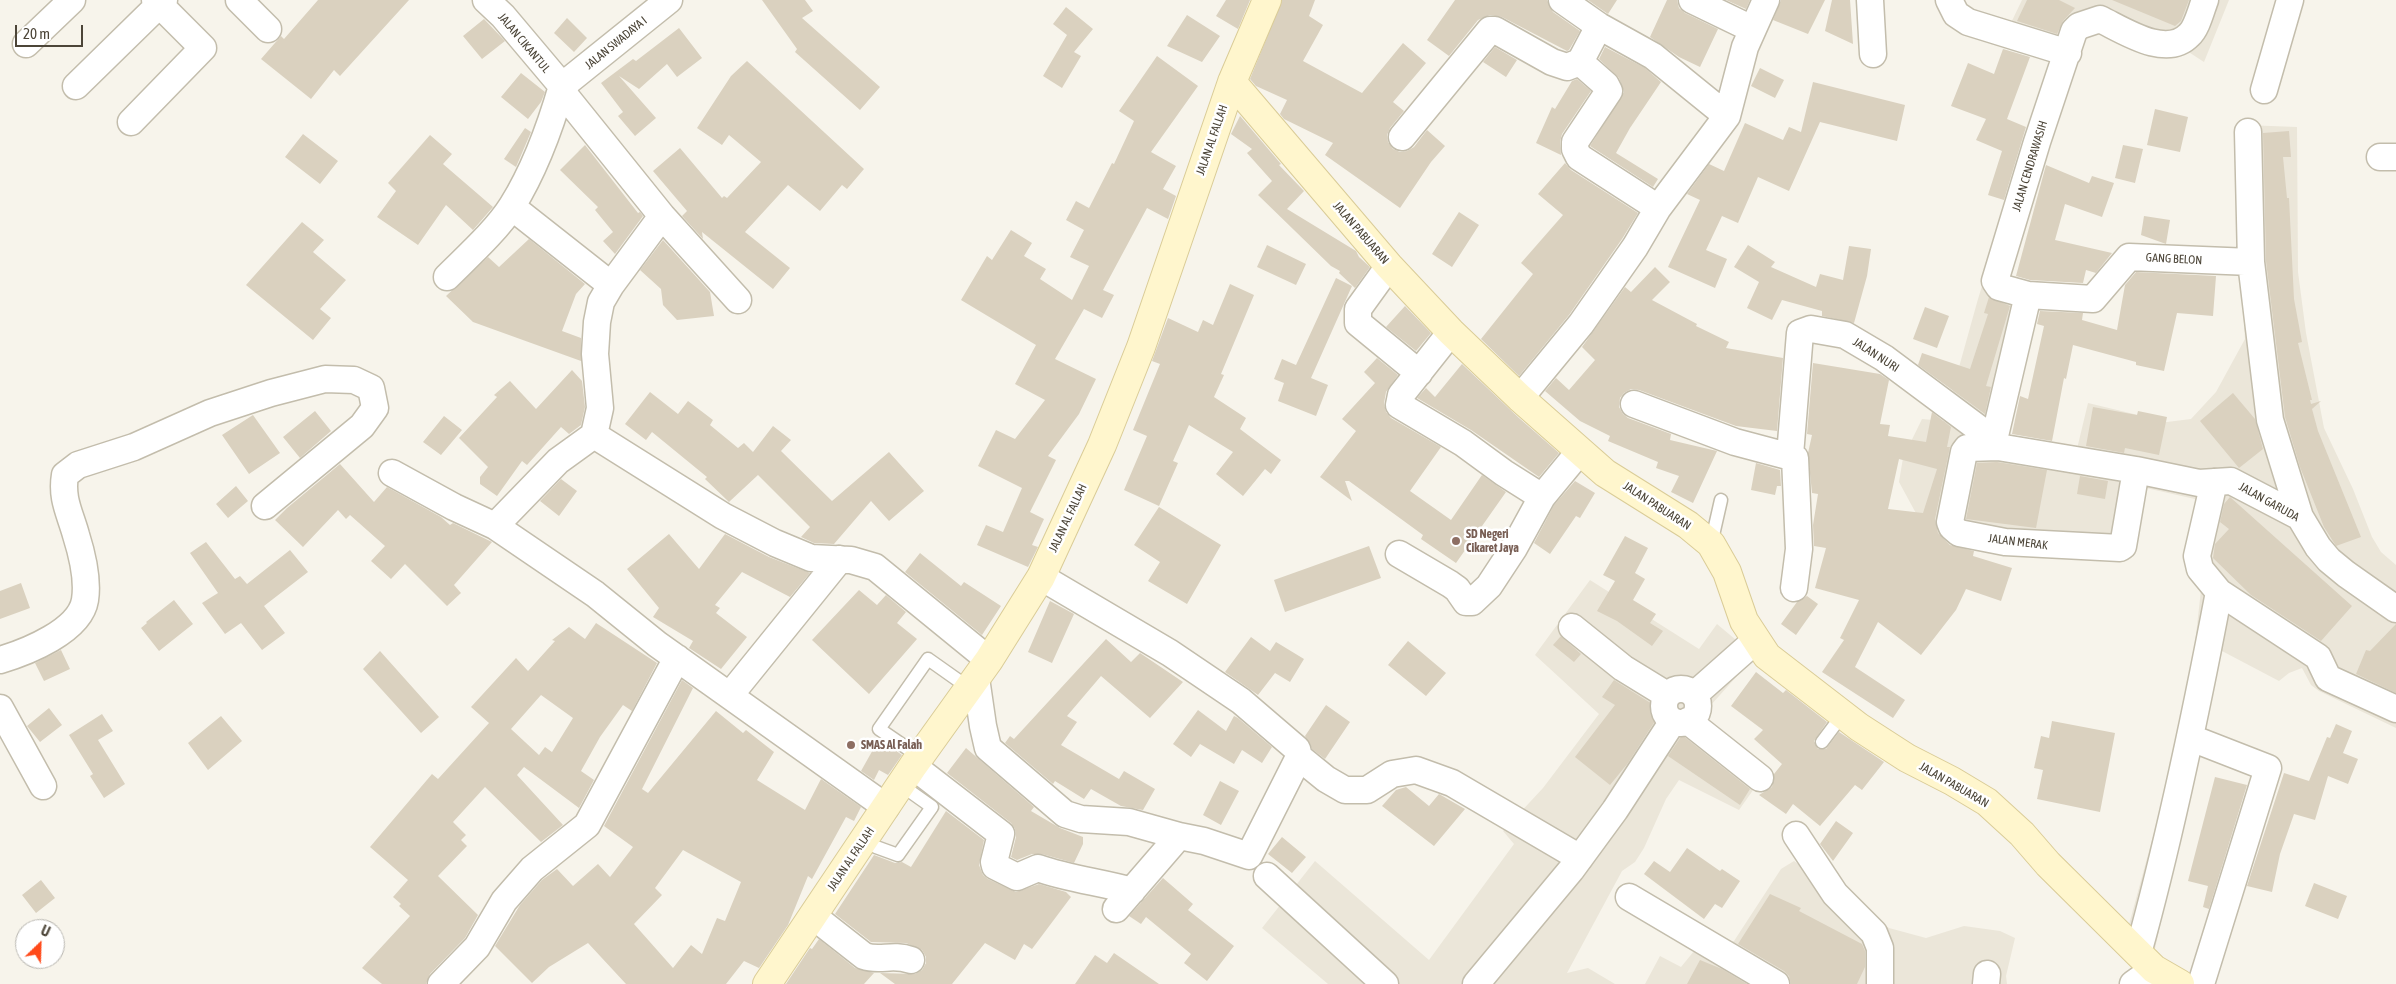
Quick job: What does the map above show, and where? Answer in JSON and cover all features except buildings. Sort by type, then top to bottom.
[{"type":"street","points":[[26,44],[72,0]]},
{"type":"street","points":[[239,0],[268,30]]},
{"type":"street","name":"JALAN CIKANTUL","points":[[486,0],[503,16],[562,86],[567,98],[662,216],[738,300]]},
{"type":"street","name":"JALAN SWADAYA I","points":[[562,86],[669,0]]},
{"type":"street","name":"JALAN AL FALLAH","points":[[767,984],[905,779],[978,675],[1041,577],[1102,445],[1141,347],[1232,82],[1267,0]]},
{"type":"street","points":[[1562,0],[1599,26],[1653,56],[1726,116]]},
{"type":"street","points":[[1692,0],[1752,29]]},
{"type":"street","points":[[1520,398],[1581,324],[1635,247],[1658,208],[1726,116],[1745,47],[1766,0]]},
{"type":"street","points":[[1870,0],[1873,54]]},
{"type":"street","points":[[1949,0],[1956,14],[1968,22],[2068,53]]},
{"type":"street","name":"JALAN CENDRAWASIH","points":[[2028,295],[1999,287],[1995,281],[2037,142],[2076,29],[2097,19],[2146,40],[2164,44],[2179,42],[2190,35],[2205,0]]},
{"type":"street","points":[[2264,90],[2290,0]]},
{"type":"street","points":[[76,86],[160,2],[203,48],[131,122]]},
{"type":"street","points":[[1402,137],[1490,30],[1495,30],[1552,62],[1567,67],[1580,62],[1599,26]]},
{"type":"street","points":[[1580,62],[1608,87],[1609,92],[1575,142],[1576,153],[1579,157],[1658,208]]},
{"type":"street","name":"JALAN PABUARAN","points":[[1232,82],[1389,266],[1451,332],[1520,398],[1605,473],[1688,525],[1711,544],[1727,572],[1744,621],[1767,656],[1843,714],[1907,758],[1952,781],[1987,802],[2022,834],[2141,969],[2180,984]]},
{"type":"street","points":[[447,276],[471,253],[512,207],[548,134],[562,86]]},
{"type":"street","points":[[2248,132],[2251,262],[2270,420],[2300,517]]},
{"type":"street","points":[[512,207],[611,285]]},
{"type":"street","points":[[495,526],[558,461],[594,435],[600,408],[595,354],[596,322],[601,302],[611,285],[662,216]]},
{"type":"street","name":"GANG BELON","points":[[2028,295],[2093,299],[2129,257],[2251,262]]},
{"type":"street","points":[[1389,266],[1359,306],[1357,314],[1358,323],[1419,373]]},
{"type":"street","points":[[1996,443],[2028,295]]},
{"type":"street","name":"JALAN NURI","points":[[1790,455],[1800,333],[1811,329],[1845,335],[1884,358],[1996,443]]},
{"type":"street","points":[[1451,332],[1399,398],[1402,408],[1463,442],[1504,473],[1542,497]]},
{"type":"street","points":[[0,660],[39,644],[72,624],[80,613],[85,600],[85,581],[77,538],[63,491],[65,475],[78,465],[134,447],[210,413],[271,392],[325,379],[354,380],[371,388],[374,408],[362,426],[265,506]]},
{"type":"street","points":[[1634,404],[1735,442],[1790,455],[1795,458],[1797,463],[1800,549],[1794,588]]},
{"type":"street","points":[[594,435],[723,516],[776,544],[811,558],[855,560],[875,567],[885,573],[978,675],[982,726],[988,748],[1065,814],[1082,819],[1128,822],[1204,841],[1249,856],[1299,757]]},
{"type":"street","name":"JALAN GARUDA","points":[[1996,443],[2206,483],[2230,481],[2300,517],[2318,547],[2329,560],[2396,609]]},
{"type":"street","name":"JALAN MERAK","points":[[1996,443],[1967,448],[1964,452],[1950,522],[1952,527],[1959,533],[2005,542],[2120,548],[2123,546],[2140,471]]},
{"type":"street","points":[[1399,554],[1450,584],[1469,604],[1489,586],[1514,548],[1542,497],[1580,451]]},
{"type":"street","points":[[392,473],[454,507],[495,526],[595,594],[677,658],[730,695],[905,779],[1001,834],[994,862],[995,866],[1010,874],[1017,877],[1038,868],[1064,877],[1099,882],[1124,900],[1178,836]]},
{"type":"street","points":[[2206,483],[2197,556],[2200,569],[2219,592],[2318,658],[2328,678],[2396,709]]},
{"type":"street","points":[[730,695],[840,559]]},
{"type":"street","points":[[1041,577],[1170,653],[1241,701],[1295,746],[1299,757],[1326,779],[1345,790],[1367,790],[1392,774],[1416,770],[1452,783],[1580,858]]},
{"type":"street","points":[[2141,969],[2159,876],[2191,738],[2219,592]]},
{"type":"street","points":[[1572,627],[1623,668],[1667,695]]},
{"type":"street","points":[[1694,695],[1756,641]]},
{"type":"street","points":[[441,984],[477,947],[504,901],[532,869],[587,825],[677,658]]},
{"type":"street","points":[[1476,984],[1580,858],[1681,721],[1694,717],[1698,708],[1694,695],[1682,688],[1676,689],[1667,695],[1664,702],[1664,711],[1681,721],[1760,778]]},
{"type":"street","points":[[0,708],[43,786]]},
{"type":"street","points":[[2191,738],[2268,768],[2201,984]]},
{"type":"street","points":[[1796,835],[1835,894],[1874,934],[1880,948],[1880,984]]},
{"type":"street","points":[[1267,876],[1385,984]]},
{"type":"street","points":[[1629,897],[1776,984]]},
{"type":"street","points":[[813,916],[864,956],[873,959],[898,956],[911,960]]},
{"type":"lane","points":[[1711,544],[1722,500]]},
{"type":"lane","points":[[865,838],[876,847],[898,855],[932,807],[905,779],[879,729],[928,659],[978,675]]},
{"type":"lane","points":[[1822,742],[1843,714]]},
{"type":"shaded area","points":[[2022,0],[2229,0],[2204,62],[2187,51],[2090,24],[2002,282],[2015,293],[2002,435],[2076,453],[2088,403],[2167,422],[2191,419],[2216,392],[2245,339],[2240,260],[2245,125],[2297,127],[2298,272],[2306,333],[2324,428],[2353,489],[2372,537],[2381,552],[2396,565],[2396,728],[2319,691],[2311,685],[2302,668],[2289,673],[2279,681],[2222,651],[2154,953],[2127,932],[2165,792],[2195,644],[2202,581],[2195,499],[2146,488],[2133,539],[2109,553],[2040,558],[1963,549],[1952,540],[1938,537],[1918,517],[1899,482],[1903,458],[1922,419],[1944,421],[1978,299],[2056,48],[2008,29]]},
{"type":"shaded area","points":[[1590,580],[1699,649],[1717,624],[1755,656],[1693,725],[1763,776],[1739,810],[1679,780],[1666,799],[1644,848],[1635,862],[1622,871],[1567,973],[1588,968],[1615,984],[1328,984],[1262,928],[1315,861],[1429,960],[1514,844],[1503,831],[1543,788],[1599,714],[1535,655]]},
{"type":"shaded area","points":[[1794,861],[1889,928],[1926,938],[1964,926],[2000,931],[2015,938],[2006,976],[2007,984],[1645,984],[1660,956],[1681,967],[1708,934],[1726,943],[1734,941],[1781,869]]},
{"type":"place","name":"SD Negeri Cikaret Jaya","points":[[1456,541]]},
{"type":"place","name":"SMAS Al Falah","points":[[851,745]]}]
